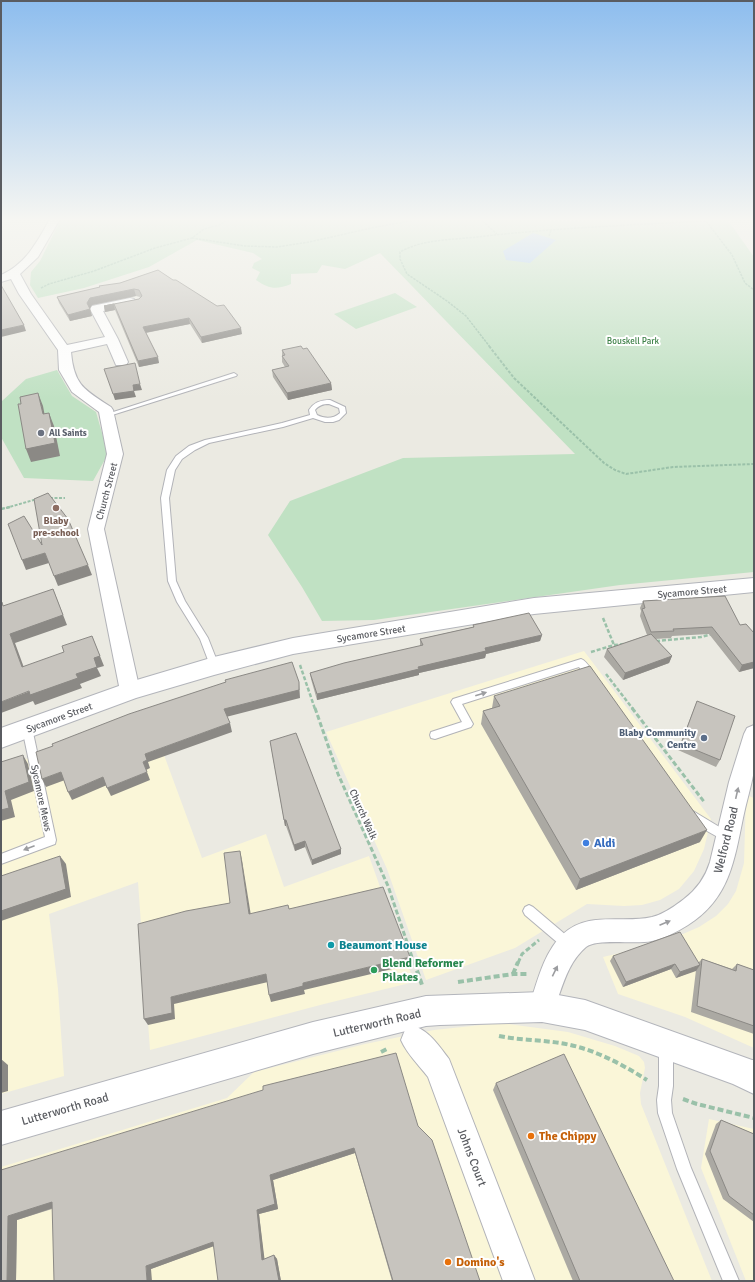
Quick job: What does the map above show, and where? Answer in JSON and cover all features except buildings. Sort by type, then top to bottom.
[{"type":"street","points":[[10,279],[25,294],[64,350],[66,370],[79,392],[106,410],[107,415]]},
{"type":"street","points":[[121,362],[112,339],[96,309],[136,301]]},
{"type":"street","points":[[64,350],[112,339]]},
{"type":"street","name":"Church Street","points":[[107,415],[115,454],[96,529],[130,691]]},
{"type":"street","name":"Sycamore Street","points":[[1,738],[130,691],[214,666],[293,646],[534,606],[754,585]]},
{"type":"street","name":"Welford Road","points":[[542,1007],[552,977],[569,946],[582,935],[600,930],[626,931],[652,929],[674,919],[695,906],[710,891],[719,873],[745,759],[754,734]]},
{"type":"street","name":"Lutterworth Road","points":[[1,1128],[306,1040],[426,1011],[542,1007],[585,1015],[754,1078]]},
{"type":"street","name":"Johns Court","points":[[415,1040],[426,1051],[439,1069],[519,1281]]},
{"type":"lane","points":[[107,415],[234,375]]},
{"type":"lane","points":[[214,666],[204,638],[181,602],[172,581],[165,498],[171,470],[179,458],[192,448],[207,441],[283,425],[314,416]]},
{"type":"lane","points":[[435,735],[468,724],[456,702],[581,663],[599,688]]},
{"type":"lane","name":"Sycamore Mews","points":[[1,859],[51,840],[28,728]]},
{"type":"lane","points":[[685,807],[694,819],[727,837]]},
{"type":"lane","points":[[529,911],[569,946]]},
{"type":"lane","points":[[666,1046],[664,1100],[666,1113],[684,1169],[731,1281]]},
{"type":"path","points":[[49,284],[68,279]]},
{"type":"path","points":[[413,279],[447,301],[466,316],[514,378],[604,462],[615,470],[626,474],[673,467],[754,464]]},
{"type":"path","points":[[743,279],[744,283],[750,289],[754,290]]},
{"type":"path","points":[[1,509],[37,498],[65,498]]},
{"type":"path","points":[[600,611],[614,645]]},
{"type":"path","points":[[653,641],[701,637],[716,633]]},
{"type":"path","points":[[594,659],[589,652],[627,643]]},
{"type":"path","name":"Church Walk","points":[[293,646],[338,774],[388,886],[422,987]]},
{"type":"path","points":[[604,671],[709,808]]},
{"type":"path","points":[[513,974],[522,954],[551,930]]},
{"type":"path","points":[[454,982],[513,974],[532,974],[552,977]]},
{"type":"path","points":[[495,1035],[508,1038],[561,1043],[591,1050],[638,1074],[665,1092],[697,1104],[754,1118]]},
{"type":"shaded area","points":[[584,651],[711,819],[704,849],[694,871],[679,889],[660,900],[642,905],[624,906],[587,904],[515,948],[426,980],[387,869],[326,732]]},
{"type":"shaded area","points":[[150,717],[202,858],[266,834],[284,887],[369,856],[414,982],[150,1050],[138,882],[49,914],[58,989],[64,1076],[1,1094],[1,769],[41,753]]},
{"type":"shaded area","points":[[746,795],[754,798],[754,1048],[685,1017],[618,994],[603,957],[637,949],[676,937],[699,927],[716,916],[728,904],[736,891],[744,863]]},
{"type":"shaded area","points":[[500,1023],[568,1032],[615,1046],[639,1056],[644,1062],[645,1068],[640,1093],[641,1104],[712,1281],[1,1281],[1,1167],[227,1098],[254,1072],[365,1044],[434,1030]]},
{"type":"shaded area","points":[[709,1119],[754,1129],[754,1281],[746,1281],[701,1168]]},
{"type":"green space","points":[[30,279],[112,279],[84,288],[38,298],[30,285]]},
{"type":"green space","points":[[291,279],[291,284],[273,288],[256,280]]},
{"type":"green space","name":"Bouskell Park","points":[[405,279],[754,279],[754,572],[620,585],[374,620],[322,621],[268,535],[290,501],[403,458],[575,454]]},
{"type":"green space","points":[[395,293],[417,307],[356,329],[334,314]]},
{"type":"green space","points":[[57,370],[72,396],[96,412],[108,454],[93,481],[24,478],[1,437],[2,401],[26,379]]},
{"type":"place","name":"All Saints","points":[[41,433]]},
{"type":"place","name":"Blaby pre-school","points":[[56,508]]},
{"type":"place","name":"Blaby Community Centre","points":[[704,738]]},
{"type":"place","name":"Aldi","points":[[586,843]]},
{"type":"place","name":"Beaumont House","points":[[331,945]]},
{"type":"place","name":"Blend Reformer Pilates","points":[[374,970]]},
{"type":"place","name":"The Chippy","points":[[531,1136]]},
{"type":"place","name":"Domino's","points":[[448,1262]]}]
